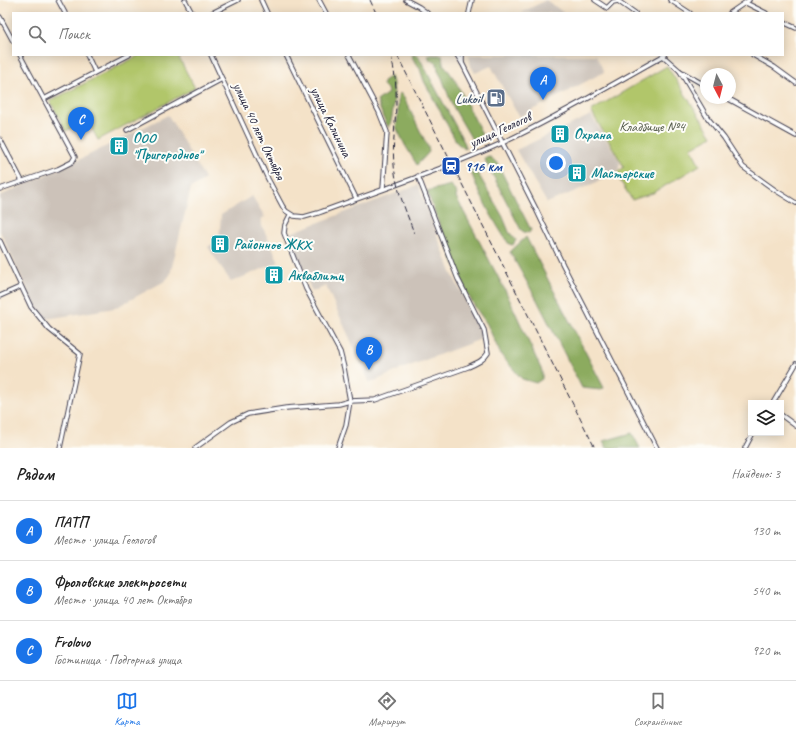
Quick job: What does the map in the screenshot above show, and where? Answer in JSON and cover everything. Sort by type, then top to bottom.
[{"type":"street","points":[[58,0],[64,12]]},
{"type":"street","points":[[185,0],[191,12]]},
{"type":"street","points":[[214,12],[238,0]]},
{"type":"street","points":[[262,0],[267,12]]},
{"type":"street","points":[[319,0],[325,12]]},
{"type":"street","points":[[406,0],[426,12]]},
{"type":"street","points":[[469,12],[472,0]]},
{"type":"street","points":[[595,0],[607,8],[613,2],[618,1],[634,12]]},
{"type":"street","points":[[670,0],[688,12]]},
{"type":"street","points":[[732,12],[748,1],[764,12]]},
{"type":"street","points":[[0,17],[12,39]]},
{"type":"street","points":[[784,22],[796,28]]},
{"type":"street","points":[[0,189],[58,169],[72,162],[75,157],[21,56]]},
{"type":"street","points":[[88,56],[96,72]]},
{"type":"street","points":[[44,99],[127,56]]},
{"type":"street","name":"улица 40 лет Октября","points":[[211,56],[268,179],[283,207],[290,215]]},
{"type":"street","name":"улица Калинина","points":[[286,56],[356,198]]},
{"type":"street","points":[[350,56],[379,112],[386,132],[386,160],[383,189]]},
{"type":"street","points":[[458,56],[657,448]]},
{"type":"street","points":[[462,56],[462,64]]},
{"type":"street","name":"улица Геологов","points":[[418,176],[502,143],[662,56]]},
{"type":"street","name":"улица Геологов","points":[[665,56],[680,71],[700,83]]},
{"type":"street","points":[[755,56],[774,67],[796,83]]},
{"type":"street","points":[[680,71],[707,117],[724,138],[743,167],[796,203]]},
{"type":"street","points":[[127,130],[222,79]]},
{"type":"street","points":[[736,103],[796,136]]},
{"type":"street","points":[[0,139],[22,181]]},
{"type":"street","points":[[195,448],[231,422],[248,414],[286,408],[339,404],[350,401],[375,400],[482,361],[488,353],[484,330],[458,279],[418,176],[309,216],[298,217],[290,215],[285,225],[284,233],[306,290],[340,352],[344,368],[350,401],[346,425],[338,448]]},
{"type":"street","points":[[0,241],[20,287],[31,307],[39,318],[56,335],[80,354],[60,448]]},
{"type":"street","points":[[0,296],[20,287]]},
{"type":"street","points":[[775,400],[796,364]]},
{"type":"street","points":[[784,417],[796,426]]},
{"type":"street","points":[[745,448],[751,436]]},
{"type":"shaded area","points":[[546,0],[563,12],[523,12]]},
{"type":"shaded area","points":[[469,56],[596,56],[604,72],[519,117],[491,66],[475,73],[471,66]]},
{"type":"shaded area","points":[[168,115],[205,179],[191,188],[170,275],[165,281],[115,308],[46,319],[36,307],[0,231],[0,196],[85,157]]},
{"type":"shaded area","points":[[591,115],[620,162],[616,174],[547,203],[516,150]]},
{"type":"shaded area","points":[[418,185],[451,272],[484,338],[404,368],[370,383],[326,286],[312,292],[288,234]]},
{"type":"shaded area","name":"Районное ЖКХ","points":[[252,196],[265,217],[261,220],[262,226],[279,262],[231,282],[208,247],[219,239],[221,215]]},
{"type":"green space","points":[[138,56],[182,56],[179,58],[195,88],[98,140],[87,120],[66,131],[50,101]]},
{"type":"green space","points":[[412,56],[419,56],[465,144],[465,149],[457,143],[424,81],[419,66],[416,64]]},
{"type":"green space","points":[[428,56],[442,56],[443,63],[455,80],[482,134],[474,143],[452,105],[438,71],[437,63],[430,60]]},
{"type":"green space","name":"Кладбище №4","points":[[667,66],[712,136],[691,148],[700,165],[653,193],[632,200],[616,174],[624,167],[591,111]]},
{"type":"green space","points":[[391,76],[394,87],[394,102],[389,128],[377,101],[388,93],[387,89],[383,85],[383,81]]},
{"type":"green space","points":[[400,93],[404,98],[428,147],[429,152],[417,165],[396,127],[398,115],[398,95]]},
{"type":"green space","points":[[490,157],[497,163],[531,230],[529,233],[521,230],[484,158]]},
{"type":"green space","points":[[473,165],[503,217],[509,232],[516,240],[513,245],[509,244],[504,237],[480,194],[470,166]]},
{"type":"green space","points":[[451,185],[457,194],[456,197],[506,292],[542,371],[542,379],[536,383],[522,379],[501,355],[487,324],[467,293],[446,243],[427,191]]},
{"type":"green space","points":[[526,237],[604,388],[601,390],[582,388],[537,300],[510,252]]},
{"type":"green space","points":[[632,433],[640,448],[607,448],[603,441]]},
{"type":"railway","points":[[370,0],[376,12]]},
{"type":"railway","points":[[391,56],[396,89],[393,149],[395,174],[402,200],[414,233]]},
{"type":"railway","points":[[398,56],[595,448]]},
{"type":"place","name":"Lukoil","points":[[496,98]]},
{"type":"place","name":"ПАТП","points":[[543,100]]},
{"type":"place","name":"Охрана","points":[[560,134]]},
{"type":"place","name":"Frolovo","points":[[81,140]]},
{"type":"place","name":"ООО \"Пригородное\"","points":[[119,146]]},
{"type":"place","name":"916 км","points":[[451,166]]},
{"type":"place","name":"Мастерские","points":[[577,173]]},
{"type":"place","name":"Районное ЖКХ","points":[[220,244]]},
{"type":"place","name":"Акваблитц","points":[[274,275]]},
{"type":"place","name":"Фроловские электросети","points":[[369,370]]}]
